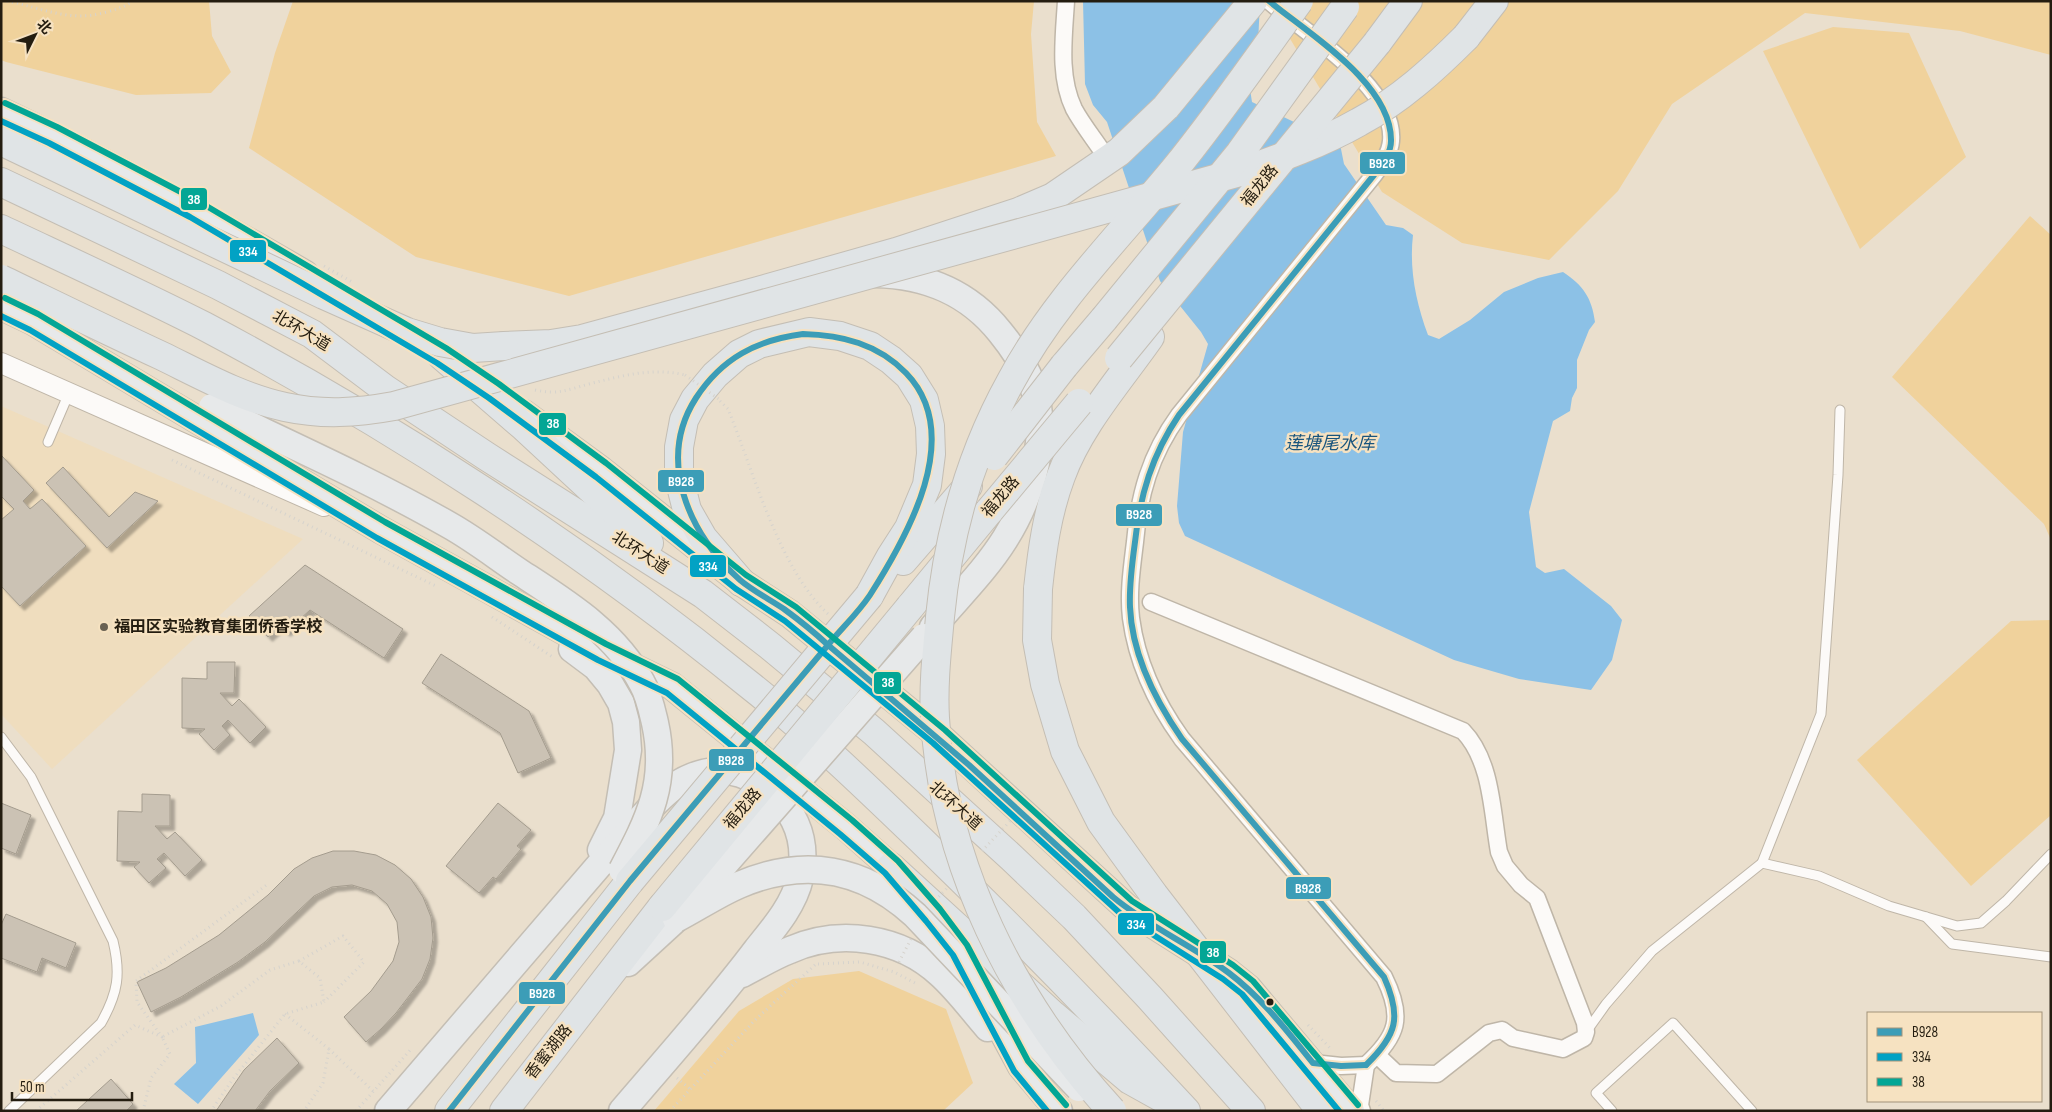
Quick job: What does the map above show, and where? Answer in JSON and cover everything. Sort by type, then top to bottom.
[{"type":"highway","points":[[1,141],[380,321],[407,332],[440,342],[473,348],[551,344],[582,339],[896,252],[1018,212],[1054,197],[1119,152],[1166,107],[1253,1]]},
{"type":"highway","points":[[1112,1111],[1034,1011],[1005,963],[984,917],[959,849],[943,784],[935,718],[936,658],[943,584],[958,509],[985,434],[1011,380],[1056,309],[1176,168],[1299,1]]},
{"type":"highway","name":"福龙路","points":[[594,993],[669,913],[910,607],[1079,403],[1124,362],[1204,253],[1377,43],[1408,1]]},
{"type":"highway","points":[[1,279],[205,377],[254,398],[284,407],[317,412],[359,413],[413,401],[1248,170],[1302,150],[1360,122],[1381,109],[1422,78],[1466,37],[1494,1]]},
{"type":"highway","name":"福龙路","points":[[448,1111],[560,970],[626,876],[869,596],[916,546],[994,456],[1064,366],[1240,153],[1347,4]]},
{"type":"highway","name":"北环大道","points":[[1,182],[218,284],[312,334],[385,389],[703,594],[770,646],[874,732],[1012,858],[1080,924],[1150,998],[1251,1111]]},
{"type":"highway","points":[[1,229],[126,287],[206,328],[393,434],[603,572],[751,685],[858,779],[1082,999],[1185,1111]]},
{"type":"highway","points":[[741,582],[703,538],[687,510],[679,478],[679,447],[684,420],[695,399],[715,374],[739,354],[759,344],[809,332],[840,336],[870,346],[891,360],[909,376],[924,400],[930,426],[931,454],[927,485],[909,528],[869,596]]},
{"type":"highway","points":[[442,356],[524,427],[703,594]]},
{"type":"highway","points":[[1124,362],[1061,475],[1047,523],[1041,555],[1038,589],[1037,640],[1046,684],[1065,751],[1101,822],[1154,895],[1321,1111]]},
{"type":"highway","points":[[891,867],[1053,1015],[1130,1080],[1185,1111]]},
{"type":"highway","name":"香蜜湖路","points":[[504,1111],[594,993]]},
{"type":"main road","points":[[1,111],[53,135],[194,209],[442,356],[494,391],[601,470],[741,582],[790,614],[938,736],[1126,908],[1228,972],[1248,988],[1322,1056],[1351,1111]]},
{"type":"main road","points":[[669,913],[924,637],[986,564],[1005,540],[1029,489],[1040,440],[1038,405],[1025,369],[1012,347],[993,323],[974,305],[951,291],[930,282],[906,276],[825,272]]},
{"type":"main road","points":[[1,306],[393,494],[450,526],[571,606],[619,647],[643,684],[652,710],[659,740],[657,792],[626,876]]},
{"type":"main road","points":[[34,322],[381,530],[596,667],[621,703],[626,722],[628,750],[617,818],[588,878]]},
{"type":"main road","points":[[496,605],[602,652],[672,686],[846,827],[891,867],[933,915],[960,950],[1021,1066]]},
{"type":"main road","points":[[388,1111],[588,878],[674,786],[695,775],[714,770],[732,771],[750,777],[780,799],[792,813],[800,830],[803,844],[800,880],[793,898],[779,921],[736,977],[622,1111]]},
{"type":"main road","points":[[669,913],[738,885],[778,872],[820,870],[846,874],[867,882],[886,891],[915,914],[1053,1062],[1103,1111]]},
{"type":"main road","points":[[736,977],[790,949],[814,942],[861,938],[904,950],[923,960],[956,989],[1058,1111]]},
{"type":"main road","points":[[512,1111],[544,1059]]},
{"type":"street","points":[[1066,1],[1063,48],[1066,85],[1074,109],[1100,148]]},
{"type":"street","points":[[1269,1],[1352,69],[1372,90],[1386,111],[1389,120],[1391,142],[1388,153],[1365,187],[1179,415],[1159,446],[1138,507],[1130,594],[1131,618],[1142,664],[1152,691],[1160,707],[1182,739],[1384,977],[1392,992],[1396,1008],[1395,1026],[1390,1041],[1372,1060],[1360,1104],[1362,1111]]},
{"type":"street","points":[[1,363],[264,481],[381,530]]},
{"type":"street","points":[[1151,602],[1463,731],[1473,741],[1482,758],[1499,852],[1505,866],[1521,885],[1537,898],[1586,1032],[1584,1038],[1563,1049],[1513,1038],[1502,1030],[1489,1033],[1437,1074],[1396,1073],[1372,1060],[1341,1066],[1322,1056]]},
{"type":"lane","points":[[48,442],[70,393]]},
{"type":"lane","points":[[1586,1032],[1606,1004],[1652,951],[1762,864],[1821,714],[1837,485],[1840,410]]},
{"type":"lane","points":[[1,737],[10,746],[31,778],[113,941],[118,962],[117,983],[112,1004],[102,1023],[8,1111]]},
{"type":"lane","points":[[1762,864],[1819,876],[1889,906],[1957,926],[1981,923],[2006,901],[2051,854]]},
{"type":"lane","points":[[1926,917],[1952,944],[2051,957]]},
{"type":"lane","points":[[1612,1111],[1596,1093],[1673,1023],[1752,1111]]},
{"type":"path","points":[[7,1],[24,3],[58,15],[75,17],[98,15],[127,6],[133,1]]},
{"type":"path","points":[[589,384],[644,372],[670,371],[685,375],[720,400],[728,409],[765,508],[794,571],[824,610],[831,616]]},
{"type":"path","points":[[171,460],[438,588]]},
{"type":"path","points":[[496,605],[554,658]]},
{"type":"path","points":[[143,1111],[151,1078],[170,1054],[162,1037],[138,1002],[136,981],[268,884]]},
{"type":"path","points":[[162,1037],[221,1006],[270,970],[299,961],[343,936],[364,962],[324,1002],[285,1014],[233,1079],[211,1111]]},
{"type":"path","points":[[299,961],[320,978],[324,1002]]},
{"type":"path","points":[[670,1111],[755,1020],[816,964],[860,962],[894,972],[925,989]]},
{"type":"path","points":[[285,1014],[329,1049],[373,1091],[356,1111]]},
{"type":"path","points":[[1306,1022],[1322,1056]]},
{"type":"path","points":[[36,1111],[134,1025],[162,1037]]},
{"type":"path","points":[[304,1111],[323,1083],[329,1049]]},
{"type":"path","points":[[671,1073],[690,1089]]},
{"type":"path","points":[[1374,1098],[1384,1111]]},
{"type":"shaded area","points":[[1,1],[209,1],[212,36],[231,72],[211,93],[136,95],[6,62],[1,60]]},
{"type":"shaded area","points":[[293,1],[1034,1],[1031,34],[1037,122],[1056,156],[569,296],[416,257],[249,148],[275,53]]},
{"type":"shaded area","points":[[1290,1],[2051,1],[2051,55],[1960,31],[1805,13],[1672,104],[1618,191],[1549,260],[1462,243],[1382,192],[1289,37]]},
{"type":"shaded area","points":[[1833,27],[1909,33],[1966,157],[1860,249],[1763,51]]},
{"type":"shaded area","points":[[2030,216],[2051,235],[2051,540],[2044,524],[1892,377]]},
{"type":"shaded area","name":"福田区实验教育集团侨香学校","points":[[1,406],[303,539],[52,769],[1,714]]},
{"type":"shaded area","points":[[2051,620],[2051,815],[1971,886],[1857,760],[2011,621]]},
{"type":"shaded area","points":[[859,971],[946,1009],[973,1083],[943,1111],[654,1111],[739,1011],[793,979]]},
{"type":"water","name":"莲塘尾水库","points":[[1083,1],[1260,1],[1257,66],[1250,89],[1252,102],[1340,144],[1344,164],[1386,225],[1403,228],[1413,235],[1414,286],[1428,335],[1439,339],[1470,320],[1504,292],[1538,278],[1563,272],[1581,287],[1592,306],[1595,322],[1589,330],[1577,360],[1577,388],[1572,398],[1570,411],[1553,421],[1529,512],[1536,567],[1545,573],[1564,569],[1611,606],[1622,620],[1612,660],[1591,690],[1519,679],[1454,660],[1185,536],[1179,523],[1177,506],[1183,432],[1208,344],[1201,332],[1160,281],[1107,122],[1093,105],[1085,84]]},
{"type":"water","points":[[253,1013],[259,1035],[198,1104],[174,1084],[196,1063],[195,1027]]},
{"type":"building","points":[[1,455],[34,490],[23,501],[30,509],[42,499],[86,546],[20,606],[1,586],[1,520],[14,509],[1,496]]},
{"type":"building","points":[[63,467],[109,517],[135,492],[158,501],[107,548],[46,483]]},
{"type":"building","points":[[305,565],[403,629],[384,658],[310,610],[286,632],[280,626],[268,637],[249,616]]},
{"type":"building","points":[[441,654],[529,711],[551,758],[518,773],[500,733],[422,683]]},
{"type":"building","points":[[207,662],[235,662],[234,693],[220,693],[232,706],[239,699],[266,727],[250,743],[228,720],[222,726],[230,735],[214,750],[199,734],[205,729],[182,728],[182,678],[207,679]]},
{"type":"building","points":[[142,794],[170,795],[170,826],[155,826],[167,839],[175,832],[202,860],[185,876],[164,853],[157,859],[166,868],[149,883],[134,867],[140,862],[117,861],[118,811],[142,812]]},
{"type":"building","points":[[1,803],[31,815],[16,854],[1,848]]},
{"type":"building","points":[[498,803],[531,830],[517,846],[521,849],[496,879],[493,877],[479,893],[446,866]]},
{"type":"building","points":[[333,851],[354,851],[376,855],[395,865],[411,879],[423,897],[431,917],[433,938],[430,959],[422,979],[381,1029],[366,1042],[344,1017],[371,991],[393,961],[399,942],[397,922],[387,904],[372,891],[352,885],[332,887],[314,896],[265,942],[238,962],[181,997],[151,1012],[137,982],[166,968],[219,935],[268,895],[294,869],[312,858]]},
{"type":"building","points":[[6,914],[76,943],[66,968],[42,958],[37,972],[1,958],[1,925]]},
{"type":"building","points":[[277,1038],[299,1063],[270,1091],[255,1111],[216,1111],[244,1070]]},
{"type":"building","points":[[111,1079],[133,1104],[126,1111],[76,1111]]},
{"type":"transit line","name":"B928","points":[[1269,1],[1325,45],[1363,80],[1378,100],[1388,120],[1391,146],[1374,175],[1179,415],[1161,445],[1149,476],[1140,508],[1131,574],[1130,607],[1135,642],[1140,660],[1154,693],[1182,739],[1384,977],[1393,1003],[1393,1025],[1390,1035],[1384,1044],[1366,1065]]},
{"type":"transit line","name":"38","points":[[5,103],[57,127],[198,201],[446,348],[499,384],[606,463],[746,575],[796,607],[945,730],[1132,901],[1233,965],[1253,981],[1358,1105]]},
{"type":"transit line","name":"334","points":[[1,121],[49,143],[190,217],[437,363],[489,398],[596,477],[736,589],[785,621],[933,743],[1122,915],[1223,979],[1242,994],[1339,1111]]},
{"type":"transit line","name":"38","points":[[5,298],[38,314],[385,522],[606,644],[678,679],[852,820],[898,861],[940,909],[967,945],[1028,1061],[1066,1105]]},
{"type":"transit line","name":"334","points":[[1,316],[30,330],[377,538],[598,660],[667,693],[885,873],[953,955],[1014,1071],[1047,1111]]},
{"type":"transit line","name":"B928","points":[[803,334],[845,339],[859,343],[884,355],[906,373],[923,398],[931,426],[931,455],[924,486],[900,545],[870,595],[828,645],[784,609],[745,584],[722,562],[706,541],[693,519],[684,495],[679,471],[679,446],[684,422],[696,398],[706,384],[717,372],[742,353],[771,341],[803,334]]},
{"type":"transit line","name":"B928","points":[[449,1111],[630,881],[828,645]]},
{"type":"transit line","name":"B928","points":[[828,645],[969,765],[1113,897],[1141,918],[1215,963],[1241,983],[1274,1015],[1313,1063],[1341,1066],[1366,1065]]},
{"type":"place","name":"福田区实验教育集团侨香学校","points":[[104,627]]}]
